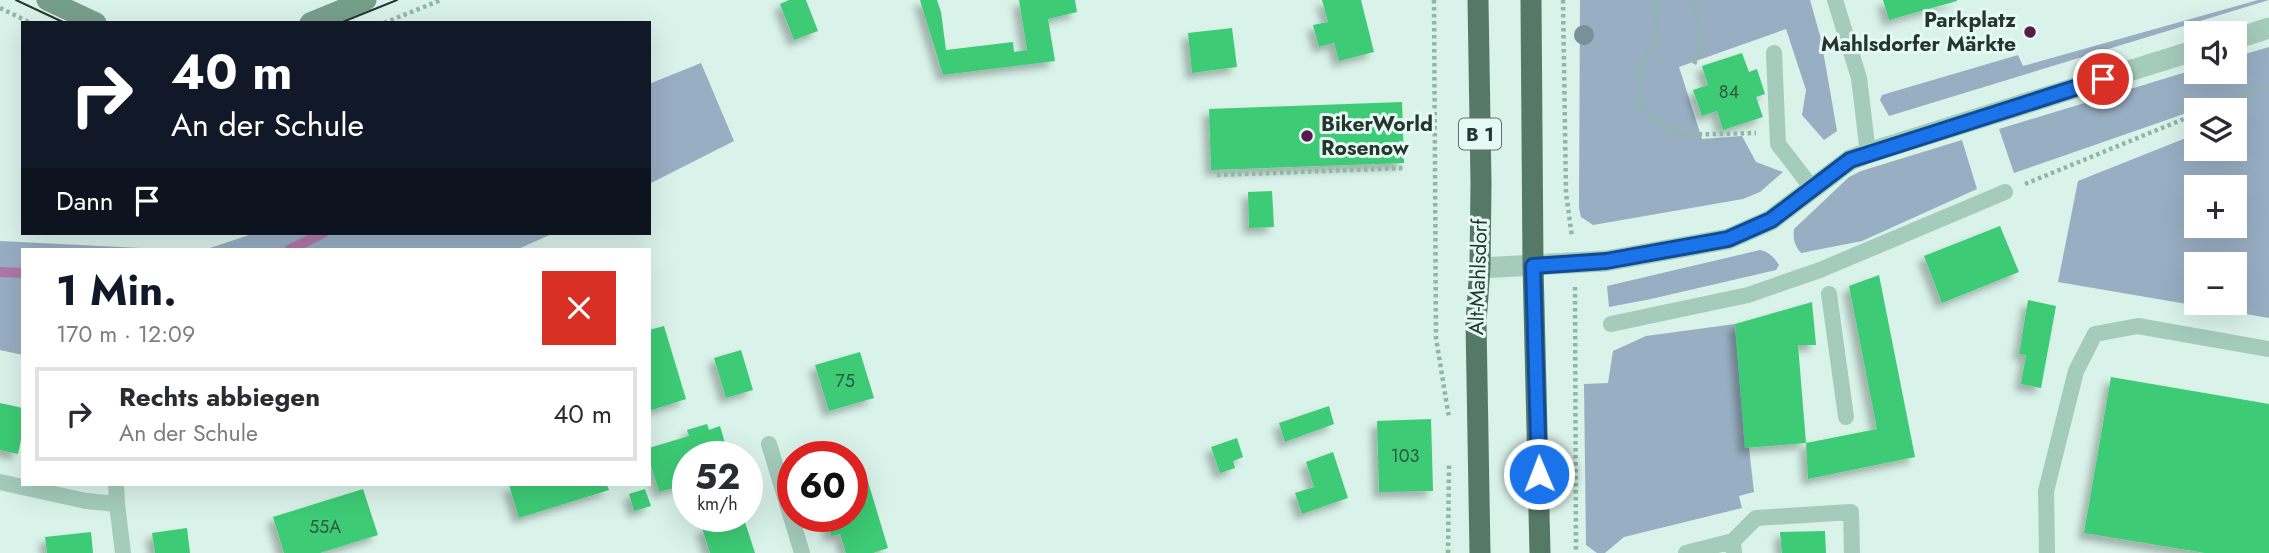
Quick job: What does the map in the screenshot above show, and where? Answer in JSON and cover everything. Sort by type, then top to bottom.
[{"type":"main road","points":[[47,0],[92,21]]},
{"type":"main road","points":[[315,21],[366,0]]},
{"type":"main road","name":"Alt-Mahlsdorf","points":[[1478,0],[1479,268],[1476,322],[1479,553]]},
{"type":"main road","name":"B 1","points":[[1531,0],[1533,266],[1540,553]]},
{"type":"street","points":[[2247,35],[2269,28]]},
{"type":"street","points":[[1479,268],[1606,261],[1728,239],[1771,220],[1850,160],[1868,152],[2184,54]]},
{"type":"lane","points":[[1835,0],[1859,78],[1868,152]]},
{"type":"lane","points":[[1774,53],[1778,144],[1812,188]]},
{"type":"lane","points":[[1611,324],[1748,295],[1773,287],[1865,252],[2005,192]]},
{"type":"lane","points":[[1829,293],[1846,417]]},
{"type":"lane","points":[[2047,553],[2046,491],[2076,371],[2095,334],[2138,326],[2269,349]]},
{"type":"lane","points":[[769,444],[802,553]]},
{"type":"lane","points":[[0,482],[86,501],[117,504]]},
{"type":"lane","points":[[116,486],[122,553]]},
{"type":"lane","points":[[1686,553],[1734,547],[1756,518],[1851,512],[1852,553]]},
{"type":"path","points":[[389,21],[441,0]]},
{"type":"path","points":[[1434,0],[1436,338],[1450,424]]},
{"type":"path","points":[[1563,0],[1566,193],[1570,223]]},
{"type":"path","points":[[1655,0],[1657,42],[1639,62],[1640,107],[1677,135],[1778,131]]},
{"type":"path","points":[[1692,0],[1702,34],[1700,52],[1693,66]]},
{"type":"path","points":[[0,8],[27,21]]},
{"type":"path","points":[[2237,98],[2269,86]]},
{"type":"path","points":[[2005,192],[2184,119]]},
{"type":"path","points":[[1217,175],[1405,168]]},
{"type":"path","points":[[1575,323],[1576,553]]},
{"type":"path","points":[[1448,553],[1449,462]]},
{"type":"shaded area","points":[[1580,0],[1810,0],[1821,39],[1837,131],[1824,140],[1802,115],[1806,90],[1786,29],[1679,67],[1702,139],[1742,136],[1756,162],[1783,172],[1760,192],[1743,199],[1593,225],[1581,217],[1579,208]]},
{"type":"shaded area","points":[[2258,0],[2269,0],[2200,21],[2184,21],[2184,26],[1889,116],[1880,100],[1882,95],[2018,55],[2023,66]]},
{"type":"shaded area","points":[[2269,47],[2269,318],[2247,314],[2247,252],[2184,252],[2184,303],[2058,282],[2078,181],[2184,139],[2184,161],[2247,161],[2247,98],[2184,98],[2184,114],[2014,173],[1999,129],[2184,73],[2184,84],[2247,84],[2247,53]]},
{"type":"shaded area","points":[[701,63],[734,141],[651,183],[651,83]]},
{"type":"shaded area","points":[[1962,140],[1977,189],[1862,241],[1801,253],[1795,241],[1794,229],[1849,177]]},
{"type":"shaded area","points":[[249,235],[550,235],[520,248],[210,248]]},
{"type":"shaded area","points":[[0,241],[141,248],[21,248],[21,355],[0,350]]},
{"type":"shaded area","points":[[1760,250],[1769,254],[1779,265],[1776,270],[1609,307],[1607,286]]},
{"type":"shaded area","points":[[1735,324],[1746,448],[1749,448],[1754,492],[1739,496],[1742,508],[1624,537],[1605,553],[1597,553],[1586,545],[1584,384],[1608,383],[1613,351],[1646,336]]},
{"type":"building","points":[[789,0],[806,0],[818,31],[794,40],[780,4]]},
{"type":"building","points":[[920,0],[937,0],[946,50],[1013,42],[1014,52],[1027,50],[1019,0],[1075,0],[1077,12],[1048,19],[1055,61],[943,75]]},
{"type":"building","points":[[1322,0],[1361,0],[1374,52],[1339,61],[1334,43],[1319,47],[1313,25],[1328,22]]},
{"type":"building","points":[[1883,0],[1957,0],[1957,1],[1889,20]]},
{"type":"building","points":[[1232,28],[1237,67],[1192,73],[1188,33]]},
{"type":"building","points":[[1742,53],[1749,72],[1757,69],[1765,94],[1756,97],[1763,117],[1723,130],[1717,111],[1702,116],[1693,90],[1708,85],[1702,66]]},
{"type":"building","name":"BikerWorld Rosenow","points":[[1402,102],[1404,163],[1211,170],[1209,109]]},
{"type":"building","points":[[1272,191],[1274,227],[1249,228],[1248,192]]},
{"type":"building","points":[[2000,226],[2019,272],[1942,303],[1924,256]]},
{"type":"building","points":[[1879,275],[1915,457],[1808,479],[1806,443],[1877,429],[1849,286]]},
{"type":"building","points":[[2028,300],[2056,306],[2041,388],[2021,384],[2026,355],[2019,354]]},
{"type":"building","points":[[1812,302],[1816,345],[1798,345],[1806,443],[1745,448],[1735,324]]},
{"type":"building","points":[[664,326],[686,399],[651,410],[651,329]]},
{"type":"building","points":[[741,350],[753,390],[726,398],[714,358]]},
{"type":"building","points":[[860,352],[874,398],[829,411],[815,365]]},
{"type":"building","points":[[2111,377],[2269,404],[2269,553],[2205,553],[2084,533]]},
{"type":"building","points":[[0,403],[21,408],[18,454],[0,450]]},
{"type":"building","points":[[1329,406],[1334,424],[1285,442],[1279,423]]},
{"type":"building","points":[[1431,419],[1433,491],[1379,492],[1377,421]]},
{"type":"building","points":[[707,424],[709,430],[720,426],[724,441],[672,441],[689,436],[687,430]]},
{"type":"building","points":[[1237,438],[1243,457],[1233,461],[1235,468],[1220,473],[1211,447]]},
{"type":"building","points":[[672,441],[672,488],[659,492],[651,466],[651,447]]},
{"type":"building","points":[[1333,452],[1348,498],[1302,514],[1295,493],[1314,487],[1306,462]]},
{"type":"building","points":[[868,482],[888,548],[873,553],[846,553],[840,534],[831,536],[830,532],[868,532]]},
{"type":"building","points":[[509,486],[607,486],[609,490],[519,518]]},
{"type":"building","points":[[363,489],[378,535],[320,553],[284,553],[273,517]]},
{"type":"building","points":[[645,489],[651,506],[634,511],[629,494]]},
{"type":"building","points":[[187,528],[190,553],[155,553],[152,533]]},
{"type":"building","points":[[1825,531],[1826,553],[1782,553],[1780,532]]},
{"type":"building","points":[[91,532],[93,553],[47,553],[45,537]]},
{"type":"building","points":[[703,532],[748,532],[755,553],[710,553]]},
{"type":"waterway","points":[[293,248],[319,235]]},
{"type":"waterway","points":[[0,272],[21,273]]},
{"type":"tram line","points":[[16,0],[61,21]]},
{"type":"tram line","points":[[345,21],[397,0]]},
{"type":"place","name":"Parkplatz Mahlsdorfer Märkte","points":[[2030,32]]},
{"type":"place","name":"BikerWorld Rosenow","points":[[1307,136]]},
{"type":"route","points":[[1539,474],[1533,266],[1606,261],[1728,239],[1771,220],[1850,160],[1868,152],[2103,79]]}]
